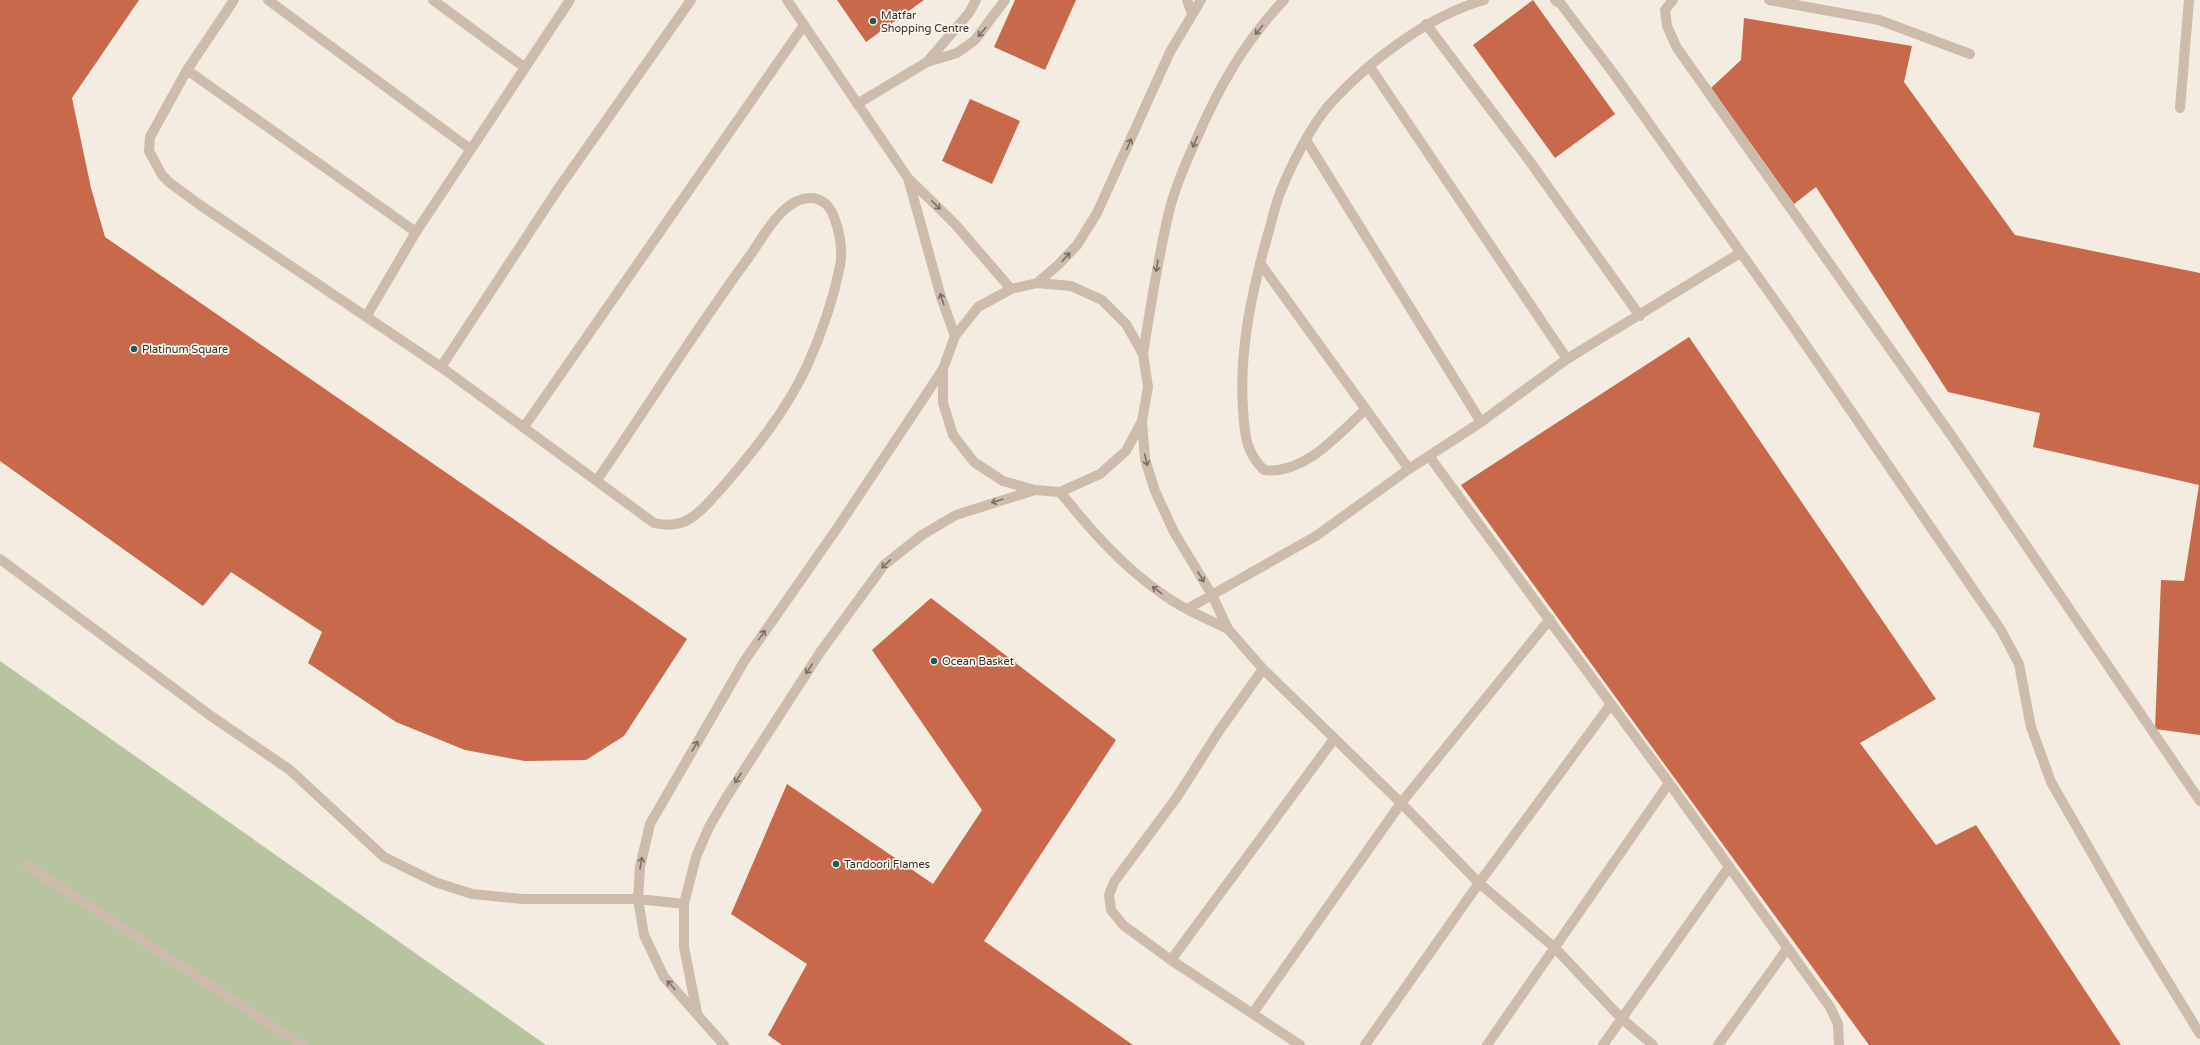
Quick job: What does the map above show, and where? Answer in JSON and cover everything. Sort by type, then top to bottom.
[{"type":"street","points":[[234,0],[187,70],[150,137],[150,151],[162,175],[170,183],[200,205],[441,367],[654,523],[666,526],[677,524],[691,518],[717,494],[760,440],[786,403],[806,367],[836,287],[842,254],[837,225],[830,207],[822,201],[811,197],[796,202],[779,216],[716,301],[597,480]]},
{"type":"street","points":[[268,0],[470,149]]},
{"type":"street","points":[[433,0],[524,67]]},
{"type":"street","points":[[366,317],[416,232],[524,67],[570,0]]},
{"type":"street","points":[[441,367],[558,189],[691,0]]},
{"type":"street","points":[[787,0],[908,178],[955,224],[1011,288]]},
{"type":"street","points":[[927,62],[969,12],[976,0]]},
{"type":"street","points":[[857,104],[927,62],[957,53],[975,40],[1004,0]]},
{"type":"street","points":[[1187,0],[1192,14]]},
{"type":"street","points":[[1037,283],[1058,265],[1077,245],[1097,213],[1167,60],[1201,0]]},
{"type":"street","points":[[1284,0],[1239,56],[1214,99],[1188,158],[1170,206],[1157,262],[1143,354],[1148,388],[1142,421],[1145,459],[1155,491],[1174,532],[1212,594],[1228,629],[1264,669],[1401,803],[1479,883],[1555,948],[1621,1018],[1653,1045]]},
{"type":"street","points":[[1366,409],[1318,452],[1300,464],[1273,471],[1264,470],[1256,462],[1248,445],[1244,432],[1242,394],[1245,331],[1260,263],[1280,193],[1306,140],[1330,104],[1370,66],[1426,24],[1470,4],[1484,0]]},
{"type":"street","points":[[1555,0],[1561,4],[1614,74],[1790,322],[2001,630],[2019,664],[2031,727],[2051,782],[2120,903],[2200,1034]]},
{"type":"street","points":[[1673,0],[1665,10],[1667,26],[1677,48],[1946,428],[2200,801]]},
{"type":"street","points":[[1769,0],[1879,20],[1970,54]]},
{"type":"street","points":[[2180,108],[2189,0]]},
{"type":"street","points":[[1426,24],[1528,159],[1640,316]]},
{"type":"street","points":[[524,427],[804,25]]},
{"type":"street","points":[[1370,66],[1567,359]]},
{"type":"street","points":[[187,70],[416,232]]},
{"type":"street","points":[[1306,140],[1481,422]]},
{"type":"street","points":[[908,178],[941,297],[955,336]]},
{"type":"street","points":[[1187,609],[1316,536],[1409,469],[1481,422],[1567,359],[1640,316],[1740,253]]},
{"type":"street","points":[[1260,263],[1409,469]]},
{"type":"street","points":[[724,1045],[664,977],[644,935],[638,899],[640,867],[650,824],[745,660],[838,527],[943,369],[955,336],[978,307],[1011,288],[1037,283],[1071,286],[1102,300],[1126,324],[1143,354]]},
{"type":"street","points":[[943,369],[942,403],[953,435],[974,462],[1003,481],[1035,490],[1060,492],[1100,474],[1126,451],[1142,421]]},
{"type":"street","points":[[1429,456],[1669,782],[1786,949],[1830,1008],[1838,1024],[1839,1045]]},
{"type":"street","points":[[697,1014],[684,947],[684,904],[696,857],[709,827],[726,798],[821,650],[884,565],[922,535],[956,515],[1035,490]]},
{"type":"street","points":[[1060,492],[1087,526],[1111,551],[1161,594],[1187,609],[1228,629]]},
{"type":"street","points":[[0,559],[211,716],[290,770],[384,857],[435,882],[472,894],[523,899],[638,899],[684,904]]},
{"type":"street","points":[[1253,1013],[1401,803],[1550,619]]},
{"type":"street","points":[[1264,669],[1219,731],[1177,797],[1114,882],[1109,895],[1112,910],[1123,925],[1171,960],[1300,1045]]},
{"type":"street","points":[[1365,1045],[1479,883],[1611,704]]},
{"type":"street","points":[[1171,960],[1334,739]]},
{"type":"street","points":[[1487,1045],[1669,782]]},
{"type":"street","points":[[26,865],[302,1045]]},
{"type":"street","points":[[1603,1045],[1729,867]]},
{"type":"street","points":[[1718,1045],[1786,949]]},
{"type":"green space","points":[[0,661],[546,1045],[0,1045]]},
{"type":"building","name":"Platinum Square","points":[[0,0],[139,0],[72,98],[91,188],[105,237],[687,639],[624,736],[586,760],[525,761],[465,750],[396,722],[308,663],[322,632],[231,572],[203,606],[0,461]]},
{"type":"building","name":"Matfar Shopping Centre","points":[[837,0],[924,0],[866,42]]},
{"type":"building","points":[[1015,0],[1076,0],[1045,70],[994,47]]},
{"type":"building","points":[[1533,0],[1615,114],[1555,158],[1473,45]]},
{"type":"building","points":[[1744,18],[1912,46],[1904,82],[2015,235],[2200,273],[2200,735],[2155,729],[2161,580],[2184,581],[2199,485],[2033,447],[2040,413],[1948,392],[1816,187],[1794,204],[1711,88],[1741,60]]},
{"type":"building","points":[[970,99],[1020,121],[992,184],[942,161]]},
{"type":"building","points":[[1689,337],[1936,699],[1860,743],[1936,845],[1976,825],[2121,1045],[1869,1045],[1461,485]]},
{"type":"building","points":[[931,598],[1116,740],[984,941],[1133,1045],[782,1045],[768,1035],[807,964],[731,914],[787,784],[933,884],[982,810],[872,650]]},
{"type":"place","name":"Matfar Shopping Centre","points":[[873,21]]},
{"type":"place","name":"Platinum Square","points":[[134,349]]},
{"type":"place","name":"Ocean Basket","points":[[934,661]]},
{"type":"place","name":"Tandoori Flames","points":[[836,864]]}]
